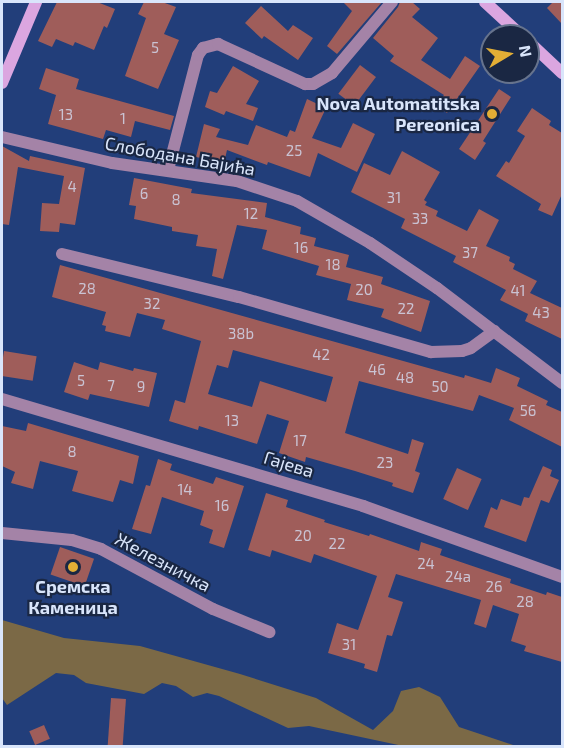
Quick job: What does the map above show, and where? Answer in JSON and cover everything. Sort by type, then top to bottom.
[{"type":"main road","points":[[2,83],[36,2]]},
{"type":"main road","points":[[485,2],[509,24]]},
{"type":"main road","points":[[540,52],[562,73]]},
{"type":"street","points":[[168,170],[198,55],[203,48],[218,44],[305,84],[313,84],[332,73],[392,2]]},
{"type":"street","name":"Слободана Бајића","points":[[2,137],[112,163],[237,181],[297,201],[378,249],[494,331],[562,383]]},
{"type":"street","points":[[62,254],[239,297],[431,352],[462,351],[471,348],[494,331]]},
{"type":"street","name":"Гајева","points":[[2,399],[363,506],[562,577]]},
{"type":"street","name":"Железничка","points":[[2,533],[72,540],[101,549],[213,609],[269,633]]},
{"type":"shaded area","points":[[2,620],[64,638],[140,646],[240,674],[316,698],[373,730],[393,711],[401,691],[419,687],[440,697],[459,727],[516,746],[403,746],[309,726],[288,728],[219,696],[207,693],[193,697],[176,686],[162,683],[144,694],[86,683],[74,675],[56,673],[7,705],[2,698]]},
{"type":"building","points":[[57,2],[97,2],[115,9],[107,28],[104,26],[94,50],[75,42],[73,46],[56,39],[52,47],[38,41]]},
{"type":"building","points":[[144,2],[162,2],[176,7],[164,34],[179,40],[158,89],[125,76],[146,18],[138,14]]},
{"type":"building","points":[[343,2],[382,2],[337,54],[327,46],[352,11]]},
{"type":"building","points":[[400,2],[412,2],[420,9],[412,17],[438,38],[421,60],[450,79],[465,56],[480,66],[447,113],[436,105],[444,95],[390,61],[394,56],[373,38]]},
{"type":"building","points":[[553,2],[562,2],[562,24],[547,8]]},
{"type":"building","points":[[261,6],[288,31],[293,25],[313,38],[298,60],[264,36],[262,39],[245,23]]},
{"type":"building","points":[[360,65],[376,77],[354,106],[338,94]]},
{"type":"building","points":[[233,66],[259,81],[246,104],[258,108],[253,121],[226,111],[224,115],[205,107],[210,91],[217,93]]},
{"type":"building","points":[[46,68],[79,79],[76,89],[174,116],[170,130],[135,121],[131,137],[106,130],[103,139],[48,124],[56,95],[39,89]]},
{"type":"building","name":"Nova Automatitska Pereonica","points":[[499,89],[511,97],[483,141],[486,143],[475,160],[459,149]]},
{"type":"building","points":[[307,99],[326,108],[312,138],[341,148],[353,123],[375,134],[357,172],[318,153],[310,177],[268,162],[267,165],[227,150],[224,163],[196,157],[204,124],[220,129],[216,137],[248,145],[256,125],[287,137],[290,130],[295,132]]},
{"type":"building","points":[[532,108],[551,121],[549,125],[562,133],[562,194],[552,216],[538,210],[541,204],[496,176],[506,161],[509,163],[525,136],[517,131]]},
{"type":"building","points":[[2,146],[29,161],[30,156],[85,168],[75,225],[60,223],[59,232],[40,231],[42,203],[59,204],[64,176],[18,167],[9,225],[2,224]]},
{"type":"building","points":[[402,151],[440,172],[424,200],[427,202],[425,205],[438,211],[436,216],[467,231],[479,209],[499,220],[486,246],[510,257],[509,261],[515,264],[513,269],[537,281],[530,293],[562,308],[562,339],[525,321],[528,314],[500,300],[506,290],[453,262],[456,256],[401,228],[405,219],[351,192],[364,163],[390,175]]},
{"type":"building","points":[[134,178],[192,189],[191,193],[267,203],[265,217],[301,227],[300,234],[316,238],[314,246],[349,255],[346,267],[383,277],[381,284],[430,301],[421,332],[381,317],[384,309],[347,300],[351,284],[316,275],[319,266],[262,249],[267,230],[237,225],[223,279],[212,276],[217,249],[196,246],[198,235],[172,231],[172,227],[134,219],[136,206],[129,205]]},
{"type":"building","points":[[60,265],[464,378],[465,375],[491,383],[496,368],[520,378],[517,386],[548,401],[546,405],[562,412],[562,447],[509,420],[514,408],[479,395],[473,411],[359,381],[345,433],[408,454],[412,439],[424,443],[415,471],[420,473],[413,493],[392,486],[393,483],[355,471],[306,457],[305,462],[279,453],[289,421],[267,414],[257,444],[199,426],[198,430],[169,421],[175,400],[185,403],[201,341],[162,329],[165,320],[137,313],[130,337],[105,331],[106,326],[102,325],[106,312],[52,297]],"holes":[[[233,350],[333,377],[326,402],[260,381],[252,407],[208,394],[217,365],[228,368]]]},
{"type":"building","points":[[4,351],[37,356],[33,381],[2,376]]},
{"type":"building","points":[[74,362],[98,370],[100,362],[133,371],[134,368],[157,373],[149,407],[90,394],[88,400],[64,392]]},
{"type":"building","points":[[28,423],[139,456],[133,484],[120,480],[113,502],[72,491],[78,471],[40,461],[33,489],[11,483],[15,472],[2,466],[2,426],[26,431]]},
{"type":"building","points":[[158,459],[172,464],[170,470],[213,484],[216,477],[244,486],[224,548],[209,543],[213,530],[200,525],[204,511],[162,497],[151,534],[132,529],[146,485],[150,486]]},
{"type":"building","points":[[543,466],[552,470],[550,476],[559,480],[549,503],[541,500],[526,542],[484,527],[491,507],[497,510],[501,499],[521,506],[524,497],[529,498]]},
{"type":"building","points":[[457,468],[482,479],[468,510],[443,499]]},
{"type":"building","points":[[266,493],[288,500],[286,507],[325,520],[324,522],[369,536],[370,534],[419,551],[421,542],[442,549],[440,555],[511,579],[510,583],[546,595],[547,592],[562,597],[562,662],[524,651],[526,646],[511,641],[519,614],[493,605],[486,628],[474,624],[481,600],[396,574],[388,597],[403,602],[392,636],[387,635],[377,672],[364,668],[365,664],[328,653],[337,623],[358,630],[377,576],[314,554],[311,563],[272,550],[270,557],[248,550]]},
{"type":"building","name":"Сремска Каменица","points":[[60,547],[94,559],[85,586],[51,574]]},
{"type":"building","points":[[111,698],[126,699],[123,746],[108,746]]},
{"type":"building","points":[[44,725],[50,739],[35,745],[29,731]]},
{"type":"place","name":"Nova Automatitska Pereonica","points":[[492,114]]},
{"type":"place","name":"Сремска Каменица","points":[[73,567]]}]
